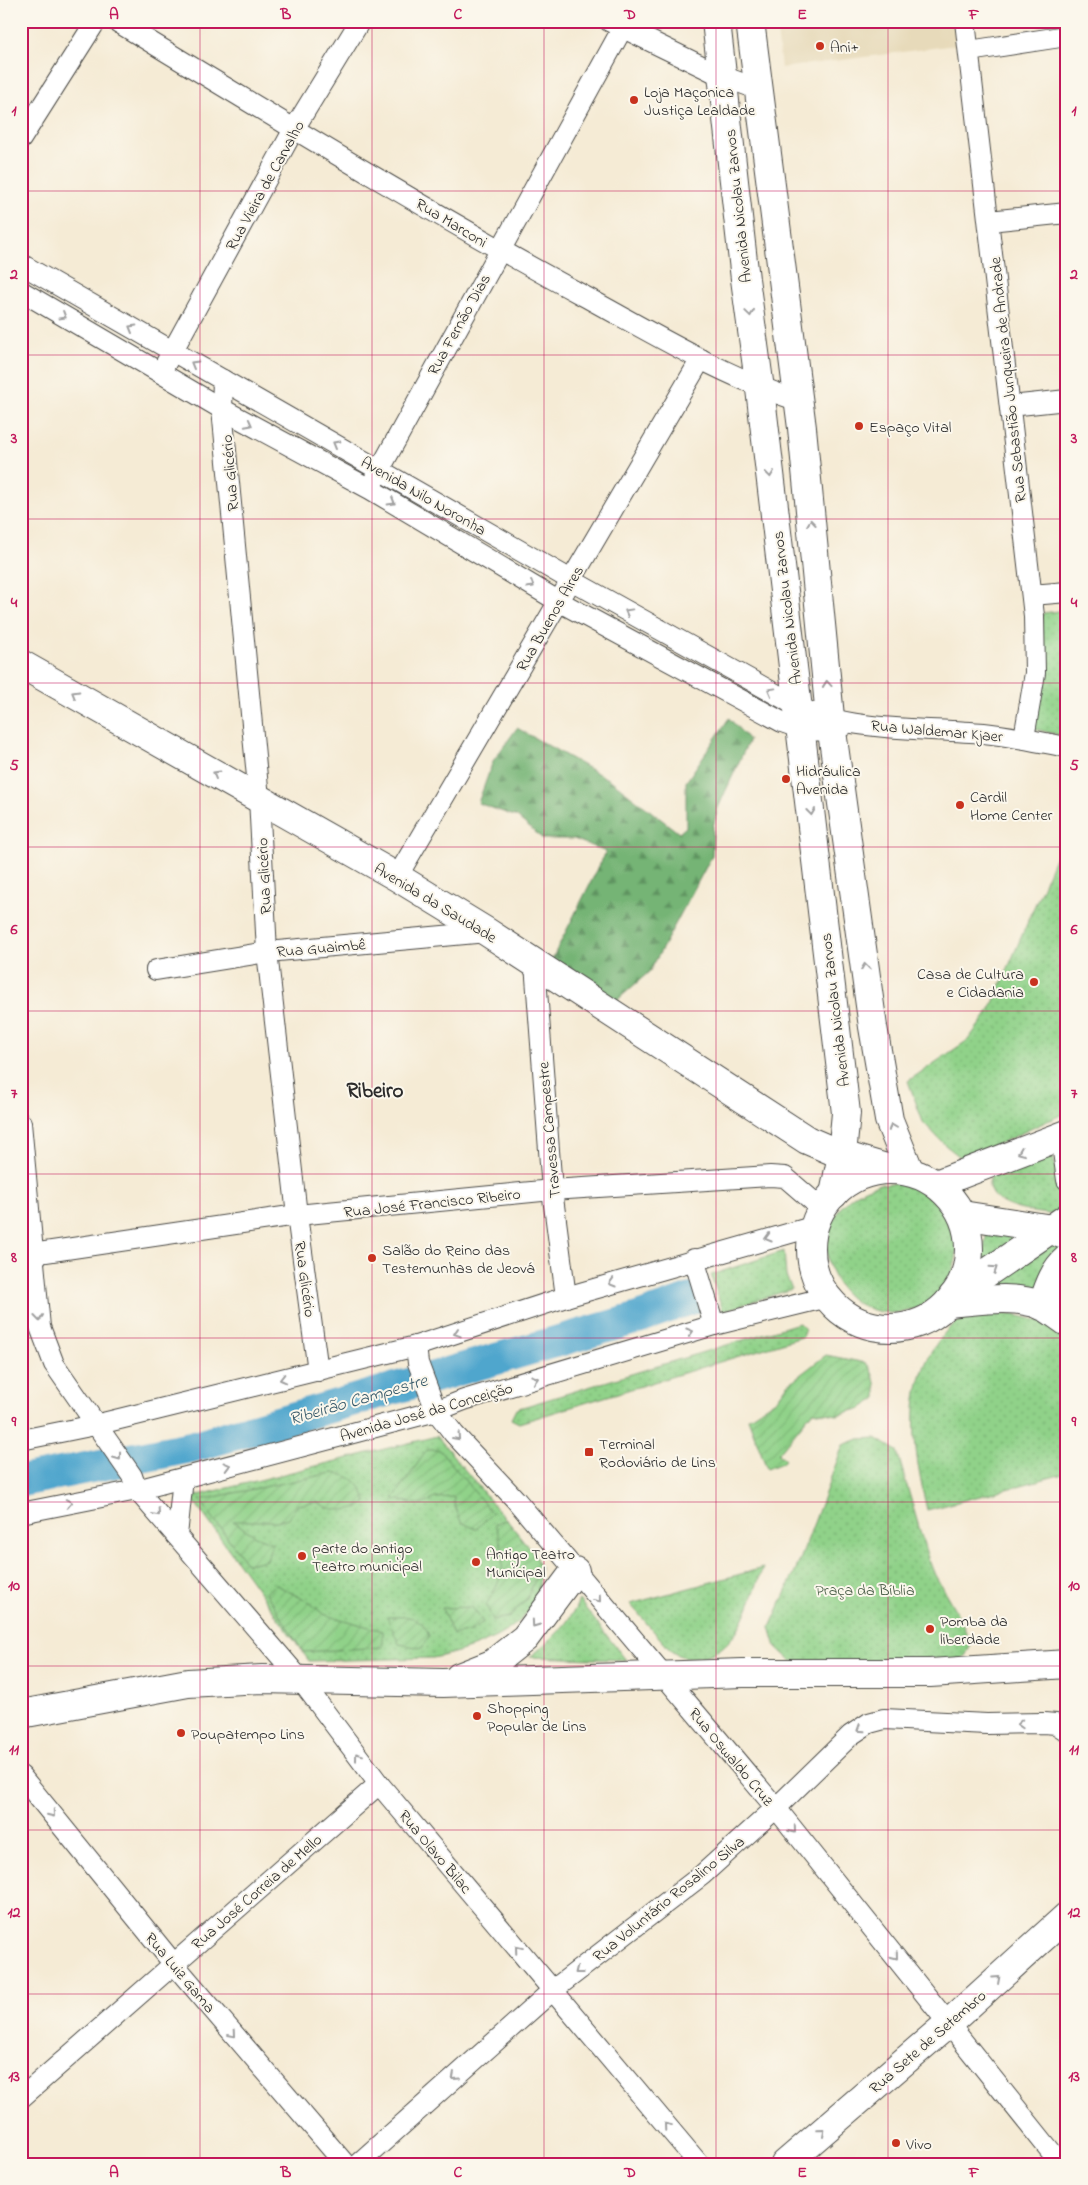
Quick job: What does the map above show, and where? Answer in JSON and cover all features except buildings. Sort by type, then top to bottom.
[{"type":"main road","name":"Avenida Nicolau Zarvos","points":[[716,21],[745,279],[760,389],[846,1113],[842,1155],[824,1210]]},
{"type":"main road","name":"Avenida Nicolau Zarvos","points":[[750,21],[799,401],[882,1086],[900,1171]]},
{"type":"main road","name":"Avenida da Saudade","points":[[21,664],[397,877],[487,932],[770,1118],[807,1140],[842,1155],[900,1171]]},
{"type":"main road","points":[[936,1184],[1064,1136]]},
{"type":"main road","points":[[950,1300],[964,1278],[969,1257],[968,1235],[962,1215],[951,1198],[936,1184],[900,1171],[869,1173],[850,1181],[824,1210],[812,1245],[813,1264],[818,1282],[828,1297],[852,1318],[872,1326],[892,1328],[913,1325],[932,1316],[950,1300],[1062,1228]]},
{"type":"main road","points":[[962,1215],[1062,1228]]},
{"type":"main road","points":[[1042,1306],[1052,1278],[1060,1264],[1067,1259]]},
{"type":"main road","points":[[950,1300],[1011,1299],[1042,1306],[1067,1322]]},
{"type":"main road","points":[[443,1683],[492,1664],[524,1638],[575,1571]]},
{"type":"main road","points":[[21,1714],[188,1683],[300,1679],[443,1683],[665,1676],[930,1674],[1067,1664]]},
{"type":"main road","name":"Rua Sete de Setembro","points":[[785,2164],[949,2024],[1067,1916]]},
{"type":"street","points":[[21,138],[96,21]]},
{"type":"street","name":"Rua Marconi","points":[[116,21],[499,250],[760,389],[799,401]]},
{"type":"street","name":"Rua Vieira de Carvalho","points":[[159,372],[174,352],[294,129],[360,21]]},
{"type":"street","name":"Rua Sebastião Junqueira de Andrade","points":[[965,21],[1032,595],[1035,673],[1024,738]]},
{"type":"street","points":[[616,25],[722,76],[760,90]]},
{"type":"street","name":"Rua Fernão Dias","points":[[370,489],[378,468],[499,250],[616,25]]},
{"type":"street","points":[[969,51],[1067,36]]},
{"type":"street","points":[[989,221],[1067,213]]},
{"type":"street","name":"Avenida Nilo Noronha","points":[[21,264],[571,580],[783,698],[799,719]]},
{"type":"street","name":"Avenida Nilo Noronha","points":[[21,291],[222,409],[370,489],[558,602],[782,722],[799,719],[838,724]]},
{"type":"street","name":"Rua Buenos Aires","points":[[397,877],[701,359]]},
{"type":"street","name":"Rua Glicério","points":[[223,380],[222,409],[259,798],[267,952],[297,1215],[318,1371]]},
{"type":"street","points":[[1010,406],[1067,400]]},
{"type":"street","points":[[1032,595],[1067,592]]},
{"type":"street","name":"Rua Waldemar Kjaer","points":[[838,724],[1024,738],[1067,746]]},
{"type":"street","name":"Rua Guaimbê","points":[[156,970],[267,952],[487,932]]},
{"type":"street","name":"Travessa Campestre","points":[[535,964],[552,1190],[566,1297]]},
{"type":"street","name":"Rua Olavo Bilac","points":[[21,1122],[29,1265],[40,1327],[54,1364],[134,1483],[300,1679],[379,1784],[699,2164]]},
{"type":"street","points":[[1064,1136],[1067,1180]]},
{"type":"street","name":"Rua José Francisco Ribeiro","points":[[29,1265],[297,1215],[552,1190],[785,1177],[795,1183],[824,1210]]},
{"type":"street","points":[[21,1440],[100,1432],[318,1371],[417,1354],[566,1297],[694,1259],[824,1210]]},
{"type":"street","points":[[694,1259],[714,1324]]},
{"type":"street","name":"Avenida José da Conceição","points":[[21,1513],[134,1483],[183,1478],[433,1404],[464,1400],[714,1324],[828,1297]]},
{"type":"street","name":"Rua Oswaldo Cruz","points":[[417,1354],[433,1404],[454,1434],[515,1499],[776,1808],[1061,2164]]},
{"type":"street","points":[[177,1536],[183,1478]]},
{"type":"street","name":"Rua Voluntário Rosalino Silva","points":[[358,2164],[553,1990],[702,1875],[776,1808],[851,1735],[869,1723],[884,1719],[987,1724],[1044,1723],[1056,1724],[1067,1731]]},
{"type":"street","name":"Rua Luiz Gama","points":[[21,1776],[172,1963],[346,2164]]},
{"type":"street","name":"Rua José Correia de Mello","points":[[21,2098],[172,1963],[379,1784]]},
{"type":"shaded area","points":[[776,21],[960,21],[963,44],[781,68]]},
{"type":"green space","points":[[1067,610],[1067,737],[1031,728],[1043,613]]},
{"type":"green space","points":[[729,718],[749,740],[718,808],[713,827],[712,856],[650,971],[614,1003],[550,963],[606,852],[574,839],[543,839],[517,817],[478,803],[493,761],[517,728],[613,782],[679,833],[686,827],[686,782]]},
{"type":"green space","name":"Casa de Cultura e Cidadania","points":[[1067,830],[1067,1112],[964,1160],[945,1145],[923,1122],[908,1081],[968,1040],[990,1010]]},
{"type":"green space","points":[[1049,1145],[1067,1201],[1067,1211],[1062,1215],[1030,1212],[1017,1209],[996,1199],[990,1191],[989,1182],[996,1170],[1009,1162]]},
{"type":"green space","points":[[892,1183],[905,1184],[917,1188],[938,1202],[952,1223],[956,1235],[956,1261],[952,1273],[938,1294],[917,1308],[905,1312],[892,1313],[879,1312],[867,1308],[846,1294],[832,1273],[828,1261],[827,1248],[828,1235],[832,1223],[846,1202],[867,1188],[879,1184]]},
{"type":"green space","points":[[985,1225],[1021,1240],[982,1262],[986,1237]]},
{"type":"green space","points":[[1047,1242],[1061,1247],[1038,1296],[987,1288]]},
{"type":"green space","points":[[784,1251],[786,1276],[792,1289],[723,1311],[711,1275]]},
{"type":"green space","points":[[1015,1315],[1052,1324],[1067,1337],[1067,1473],[927,1510],[919,1469],[914,1426],[915,1405],[925,1365],[941,1337],[951,1326],[960,1320],[971,1316]]},
{"type":"green space","points":[[799,1323],[805,1329],[802,1337],[519,1423],[511,1419],[516,1409]]},
{"type":"green space","points":[[826,1355],[866,1363],[871,1370],[874,1380],[876,1399],[862,1408],[837,1415],[813,1411],[778,1454],[785,1460],[767,1469],[748,1418],[777,1399],[787,1385]]},
{"type":"green space","points":[[437,1436],[535,1555],[540,1578],[536,1597],[526,1614],[512,1627],[494,1638],[453,1653],[433,1658],[309,1661],[191,1497]]},
{"type":"green space","name":"Praça da Bíblia","points":[[876,1438],[897,1451],[927,1555],[935,1575],[961,1620],[971,1645],[964,1658],[949,1662],[791,1661],[776,1647],[770,1627],[800,1560],[843,1445],[859,1439]]},
{"type":"green space","points":[[427,1450],[440,1450],[492,1513],[476,1529],[461,1522],[455,1507],[454,1497],[435,1498],[422,1505],[393,1499]]},
{"type":"green space","points":[[332,1473],[346,1476],[355,1481],[367,1502],[355,1508],[342,1510],[329,1508],[317,1502],[297,1505],[289,1518],[277,1521],[233,1521],[255,1536],[272,1543],[267,1560],[247,1564],[200,1500]]},
{"type":"green space","points":[[506,1519],[535,1555],[540,1569],[526,1600],[510,1617],[493,1620],[486,1605],[498,1584],[503,1557],[495,1524]]},
{"type":"green space","points":[[763,1568],[741,1623],[724,1646],[712,1654],[690,1657],[674,1653],[630,1604]]},
{"type":"green space","points":[[275,1584],[310,1603],[323,1614],[383,1631],[383,1647],[303,1652],[266,1593]]},
{"type":"green space","points":[[579,1600],[626,1660],[530,1657],[565,1624]]},
{"type":"green space","points":[[472,1607],[483,1622],[471,1631],[453,1635],[442,1608]]},
{"type":"green space","points":[[387,1617],[407,1617],[422,1623],[429,1636],[422,1648],[399,1644]]},
{"type":"waterway","name":"Ribeirão Campestre","points":[[21,1481],[191,1447],[635,1319],[691,1299]]},
{"type":"place","name":"Ani+","points":[[820,46]]},
{"type":"place","name":"Loja Maçonica Justiça Lealdade","points":[[634,100]]},
{"type":"place","name":"Espaço Vital","points":[[859,426]]},
{"type":"place","name":"Hidráulica Avenida","points":[[786,779]]},
{"type":"place","name":"Cardil Home Center","points":[[960,805]]},
{"type":"place","name":"Casa de Cultura e Cidadania","points":[[1034,982]]},
{"type":"place","name":"Salão do Reino das Testemunhas de Jeová","points":[[372,1258]]},
{"type":"place","name":"Terminal Rodoviário de Lins","points":[[589,1452]]},
{"type":"place","name":"parte do antigo Teatro municipal","points":[[302,1556]]},
{"type":"place","name":"Antigo Teatro Municipal","points":[[476,1562]]},
{"type":"place","name":"Pomba da liberdade","points":[[930,1629]]},
{"type":"place","name":"Shopping Popular de Lins","points":[[477,1716]]},
{"type":"place","name":"Poupatempo Lins","points":[[181,1733]]},
{"type":"place","name":"Vivo","points":[[896,2143]]},
{"type":"district","name":"Ribeiro","points":[[375,1090]]}]
